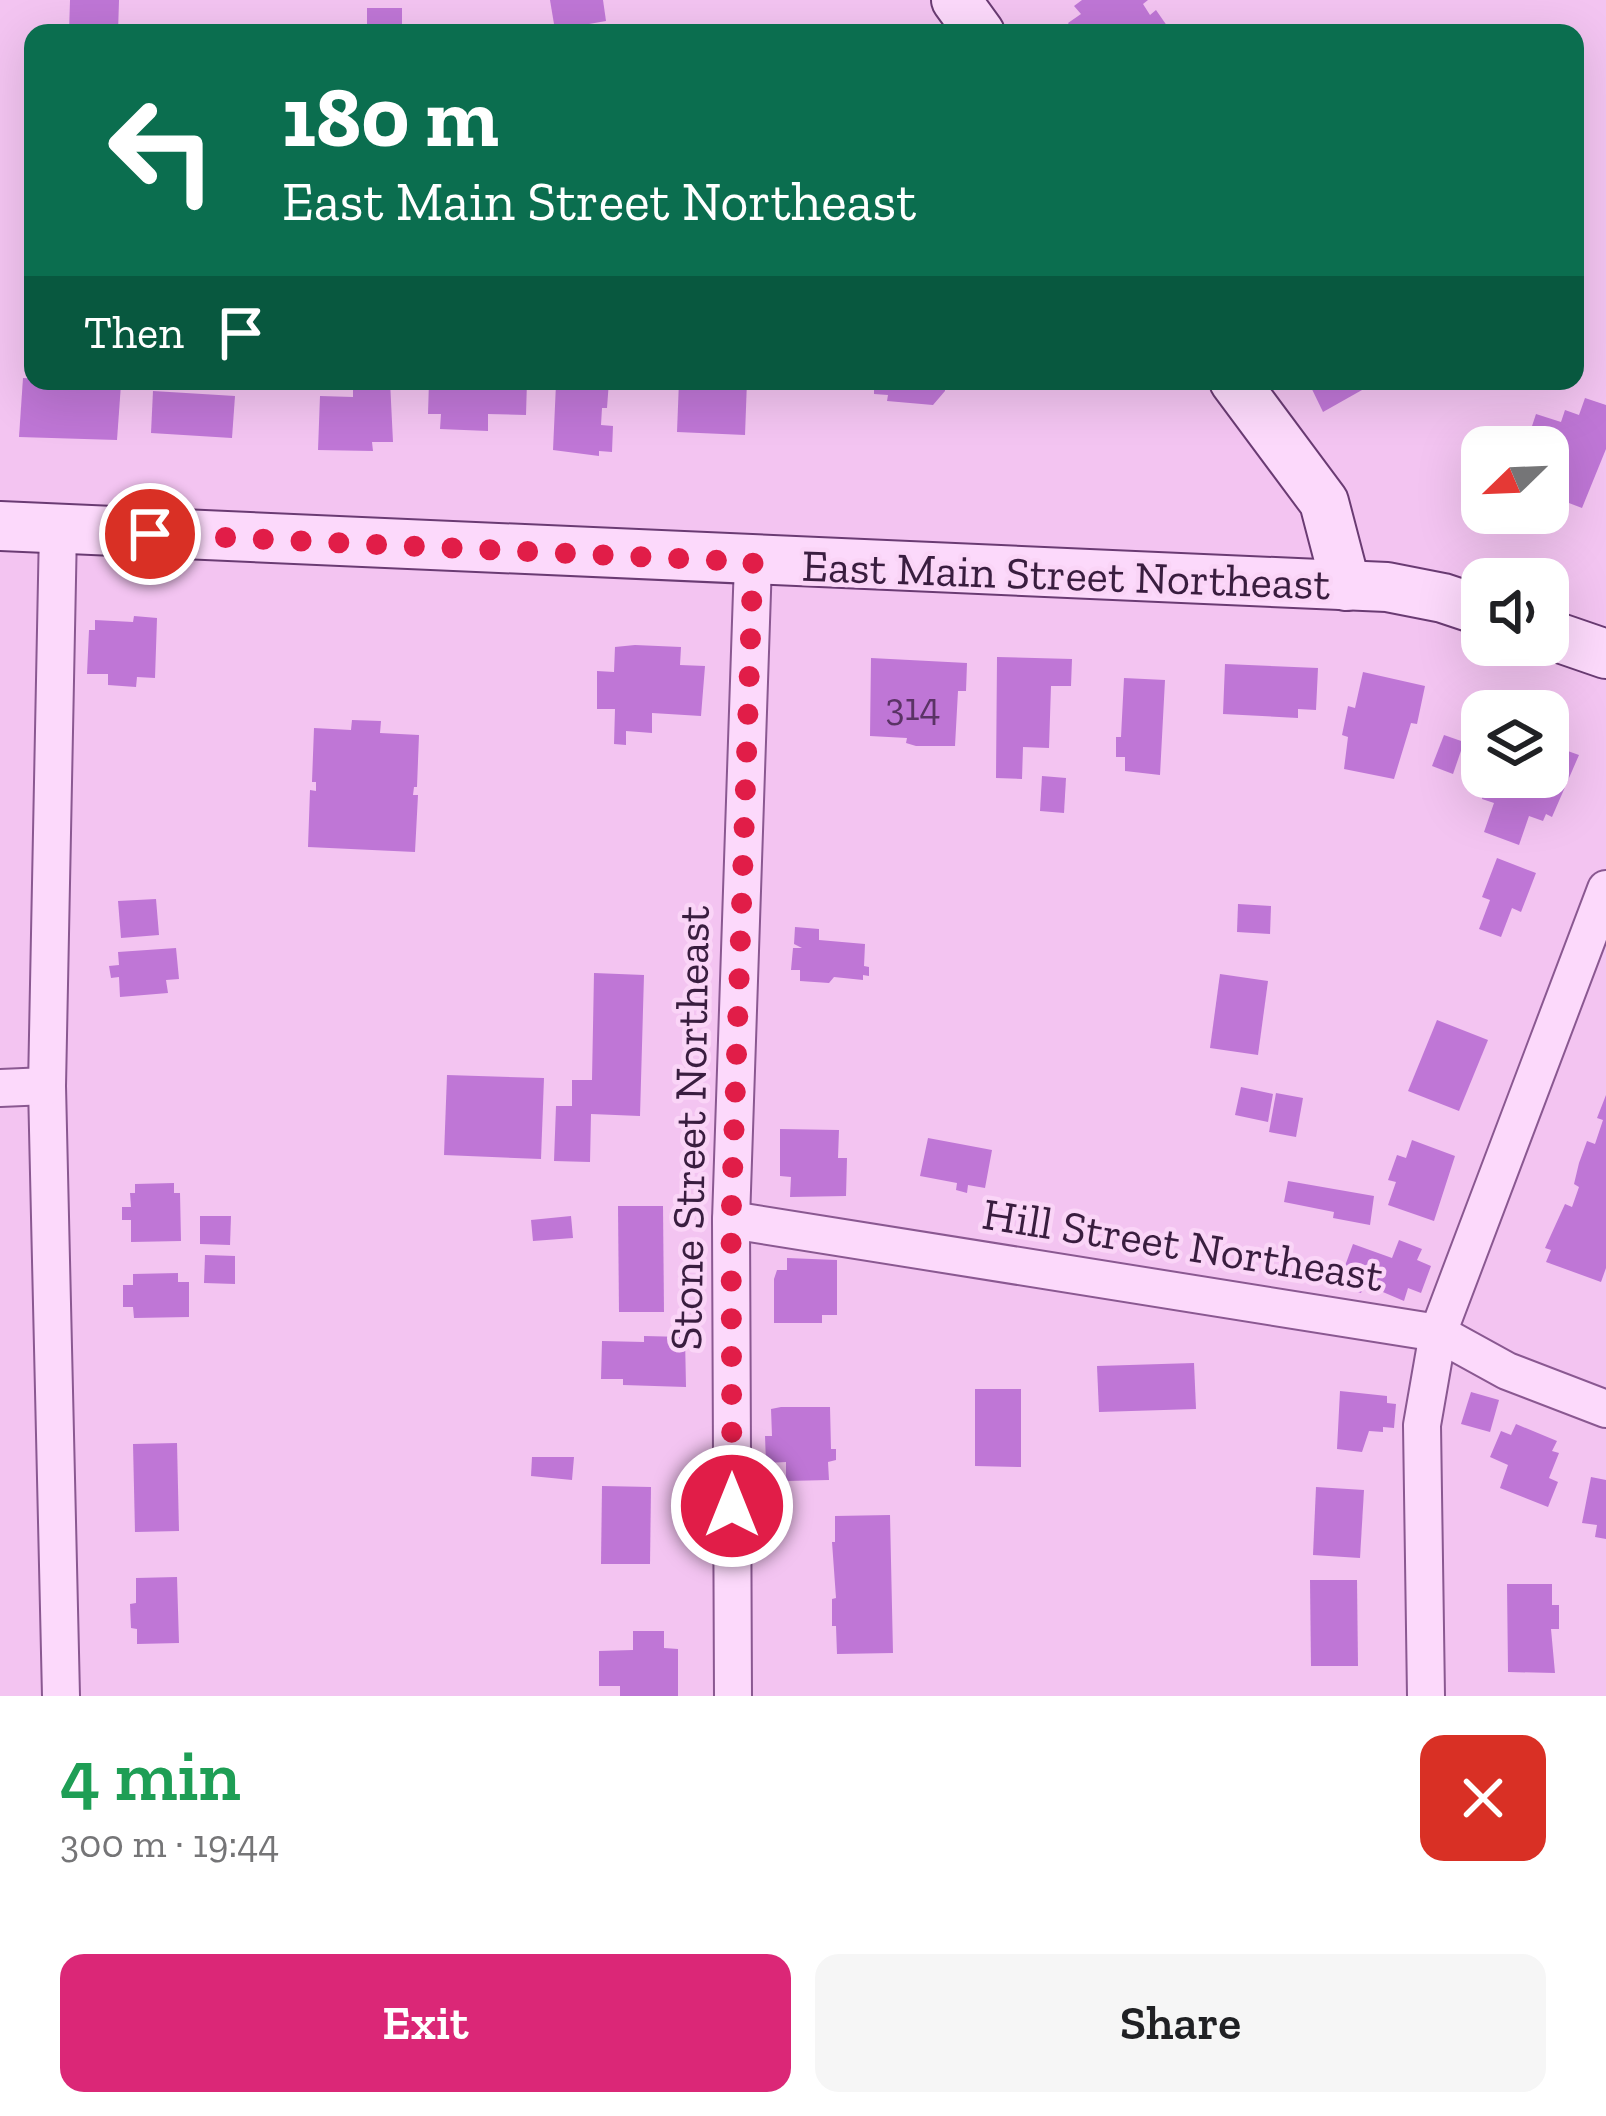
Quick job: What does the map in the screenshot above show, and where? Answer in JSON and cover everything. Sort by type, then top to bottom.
[{"type":"street","points":[[1241,390],[1324,502],[1346,586]]},
{"type":"street","name":"East Main Street Northeast","points":[[0,526],[1346,586],[1424,594],[1461,605]]},
{"type":"street","points":[[58,529],[46,1086],[62,1696]]},
{"type":"street","name":"Stone Street Northeast","points":[[733,1696],[731,1220],[753,562]]},
{"type":"street","points":[[1569,641],[1606,654]]},
{"type":"street","points":[[1426,1696],[1422,1426],[1438,1333],[1606,889]]},
{"type":"street","points":[[0,1088],[46,1086]]},
{"type":"street","name":"Hill Street Northeast","points":[[731,1220],[1438,1333],[1507,1371],[1606,1409]]},
{"type":"building","points":[[70,0],[119,0],[118,24],[69,24]]},
{"type":"building","points":[[550,0],[603,0],[606,21],[554,24]]},
{"type":"building","points":[[1082,0],[1148,0],[1143,4],[1150,15],[1156,10],[1166,24],[1069,24],[1081,14],[1074,6]]},
{"type":"building","points":[[367,8],[402,8],[402,24],[367,24]]},
{"type":"building","points":[[23,378],[24,390],[121,390],[117,440],[19,437]]},
{"type":"building","points":[[353,390],[390,390],[393,442],[372,442],[373,451],[318,450],[320,396],[353,397]]},
{"type":"building","points":[[429,390],[527,390],[526,415],[488,414],[488,431],[440,429],[441,414],[428,414]]},
{"type":"building","points":[[556,390],[608,390],[601,425],[613,426],[612,452],[599,451],[599,456],[553,450]]},
{"type":"building","points":[[679,390],[747,390],[745,435],[677,432]]},
{"type":"building","points":[[874,390],[945,390],[933,405],[887,401],[888,395],[874,394]]},
{"type":"building","points":[[1312,390],[1362,390],[1323,412]]},
{"type":"building","points":[[153,391],[235,396],[232,438],[151,433]]},
{"type":"building","points":[[1585,398],[1606,405],[1606,449],[1582,508],[1569,503],[1569,426],[1532,426],[1536,414],[1561,422],[1565,410],[1579,415]]},
{"type":"building","points":[[134,616],[157,618],[155,678],[137,677],[136,687],[108,685],[108,674],[87,674],[89,630],[95,630],[95,620],[133,622]]},
{"type":"building","points":[[615,647],[681,647],[680,665],[705,666],[701,716],[652,713],[652,733],[626,731],[626,745],[614,744],[615,709],[597,709],[597,671],[614,672]]},
{"type":"building","points":[[997,657],[1072,659],[1071,686],[1051,686],[1049,748],[1023,747],[1022,779],[996,778]]},
{"type":"building","points":[[871,658],[967,663],[966,691],[958,691],[955,746],[916,746],[906,743],[907,738],[870,736]]},
{"type":"building","points":[[1225,664],[1318,668],[1316,710],[1298,709],[1298,718],[1223,714]]},
{"type":"building","points":[[1363,672],[1425,686],[1417,724],[1411,723],[1394,779],[1344,769],[1348,737],[1342,735],[1348,706],[1355,708]]},
{"type":"building","points":[[1124,678],[1165,680],[1160,775],[1125,771],[1125,757],[1116,757]]},
{"type":"building","points":[[352,720],[381,721],[380,733],[419,735],[413,795],[418,795],[415,852],[308,847],[310,790],[316,791],[316,782],[312,782],[314,728],[351,730]]},
{"type":"building","points":[[1444,735],[1461,741],[1453,774],[1432,766]]},
{"type":"building","points":[[1569,751],[1579,755],[1569,778]]},
{"type":"building","points":[[1042,776],[1066,778],[1064,813],[1040,811]]},
{"type":"building","points":[[1560,798],[1552,817],[1546,814],[1543,821],[1529,816],[1519,845],[1484,832],[1494,803],[1482,799]]},
{"type":"building","points":[[1497,858],[1536,873],[1521,912],[1512,908],[1501,937],[1479,929],[1490,900],[1482,897]]},
{"type":"building","points":[[156,899],[159,935],[121,938],[118,901]]},
{"type":"building","points":[[1238,904],[1271,906],[1270,934],[1237,932]]},
{"type":"building","points":[[795,927],[819,929],[819,940],[865,944],[864,966],[869,967],[869,976],[863,975],[863,980],[834,977],[829,983],[800,981],[800,970],[791,970],[793,948],[802,948],[794,944]]},
{"type":"building","points":[[176,948],[179,979],[166,980],[168,993],[120,997],[119,977],[111,978],[109,966],[119,965],[118,952]]},
{"type":"building","points":[[594,973],[644,975],[640,1116],[591,1114],[590,1162],[554,1161],[556,1106],[572,1106],[572,1080],[592,1080]]},
{"type":"building","points":[[1220,974],[1268,981],[1258,1055],[1210,1048]]},
{"type":"building","points":[[1437,1020],[1488,1040],[1459,1111],[1408,1091]]},
{"type":"building","points":[[447,1075],[544,1078],[541,1159],[444,1155]]},
{"type":"building","points":[[1241,1087],[1273,1094],[1268,1122],[1235,1115]]},
{"type":"building","points":[[1276,1093],[1303,1098],[1296,1137],[1269,1132]]},
{"type":"building","points":[[1606,1095],[1606,1268],[1601,1282],[1546,1262],[1551,1250],[1545,1248],[1565,1204],[1572,1207],[1579,1187],[1574,1184],[1579,1163],[1587,1141],[1595,1144],[1603,1120],[1597,1118]]},
{"type":"building","points":[[780,1129],[839,1130],[838,1158],[847,1158],[846,1196],[790,1197],[791,1177],[780,1176]]},
{"type":"building","points":[[928,1138],[992,1150],[985,1188],[968,1185],[967,1193],[956,1190],[957,1183],[920,1176]]},
{"type":"building","points":[[1412,1140],[1455,1156],[1434,1221],[1388,1205],[1396,1182],[1388,1180],[1397,1155],[1406,1158]]},
{"type":"building","points":[[1288,1181],[1374,1196],[1370,1225],[1284,1202]]},
{"type":"building","points":[[174,1183],[174,1193],[180,1193],[181,1241],[131,1242],[131,1220],[122,1220],[122,1207],[131,1207],[135,1184]]},
{"type":"building","points":[[618,1206],[663,1206],[664,1312],[619,1312]]},
{"type":"building","points":[[200,1216],[231,1216],[230,1245],[200,1244]]},
{"type":"building","points":[[571,1216],[573,1238],[533,1241],[531,1220]]},
{"type":"building","points":[[1399,1240],[1422,1249],[1417,1260],[1431,1266],[1421,1293],[1408,1288],[1404,1301],[1364,1284],[1361,1293],[1338,1285],[1353,1244],[1392,1258]]},
{"type":"building","points":[[205,1255],[235,1256],[235,1284],[204,1283]]},
{"type":"building","points":[[787,1258],[837,1260],[837,1315],[822,1315],[822,1323],[774,1323],[774,1279],[777,1270],[787,1270]]},
{"type":"building","points":[[178,1273],[178,1282],[189,1282],[189,1317],[134,1318],[133,1307],[123,1307],[123,1285],[133,1285],[133,1274]]},
{"type":"building","points":[[644,1336],[685,1337],[686,1387],[623,1385],[623,1379],[601,1379],[602,1341],[644,1342]]},
{"type":"building","points":[[1194,1363],[1196,1409],[1099,1412],[1097,1366]]},
{"type":"building","points":[[975,1389],[1021,1389],[1021,1467],[975,1466]]},
{"type":"building","points":[[1340,1391],[1387,1396],[1387,1403],[1396,1404],[1394,1428],[1369,1431],[1362,1452],[1337,1449]]},
{"type":"building","points":[[1471,1392],[1499,1400],[1490,1432],[1461,1424]]},
{"type":"building","points":[[830,1407],[831,1449],[836,1449],[836,1460],[828,1462],[829,1480],[786,1481],[786,1462],[766,1463],[771,1409]]},
{"type":"building","points":[[1516,1424],[1557,1441],[1552,1451],[1559,1453],[1549,1478],[1558,1482],[1548,1507],[1500,1488],[1508,1465],[1490,1457],[1501,1431],[1511,1435]]},
{"type":"building","points":[[177,1443],[179,1531],[135,1532],[133,1444]]},
{"type":"building","points":[[532,1457],[574,1457],[572,1480],[531,1476]]},
{"type":"building","points":[[1591,1477],[1606,1480],[1606,1539],[1595,1537],[1597,1525],[1582,1523]]},
{"type":"building","points":[[602,1486],[651,1487],[650,1564],[601,1564]]},
{"type":"building","points":[[1316,1487],[1364,1490],[1360,1558],[1313,1555]]},
{"type":"building","points":[[890,1515],[893,1653],[837,1654],[836,1626],[832,1626],[835,1516]]},
{"type":"building","points":[[177,1577],[179,1643],[137,1644],[130,1604],[136,1603],[136,1578]]},
{"type":"building","points":[[1310,1580],[1357,1580],[1358,1666],[1311,1666]]},
{"type":"building","points":[[1507,1584],[1552,1584],[1552,1605],[1559,1605],[1559,1629],[1551,1629],[1555,1673],[1508,1672]]},
{"type":"building","points":[[633,1631],[664,1631],[664,1648],[678,1649],[678,1696],[620,1696],[620,1686],[599,1686],[599,1651],[633,1650]]},
{"type":"route","points":[[150,534],[753,562],[731,1220],[732,1506]]}]
